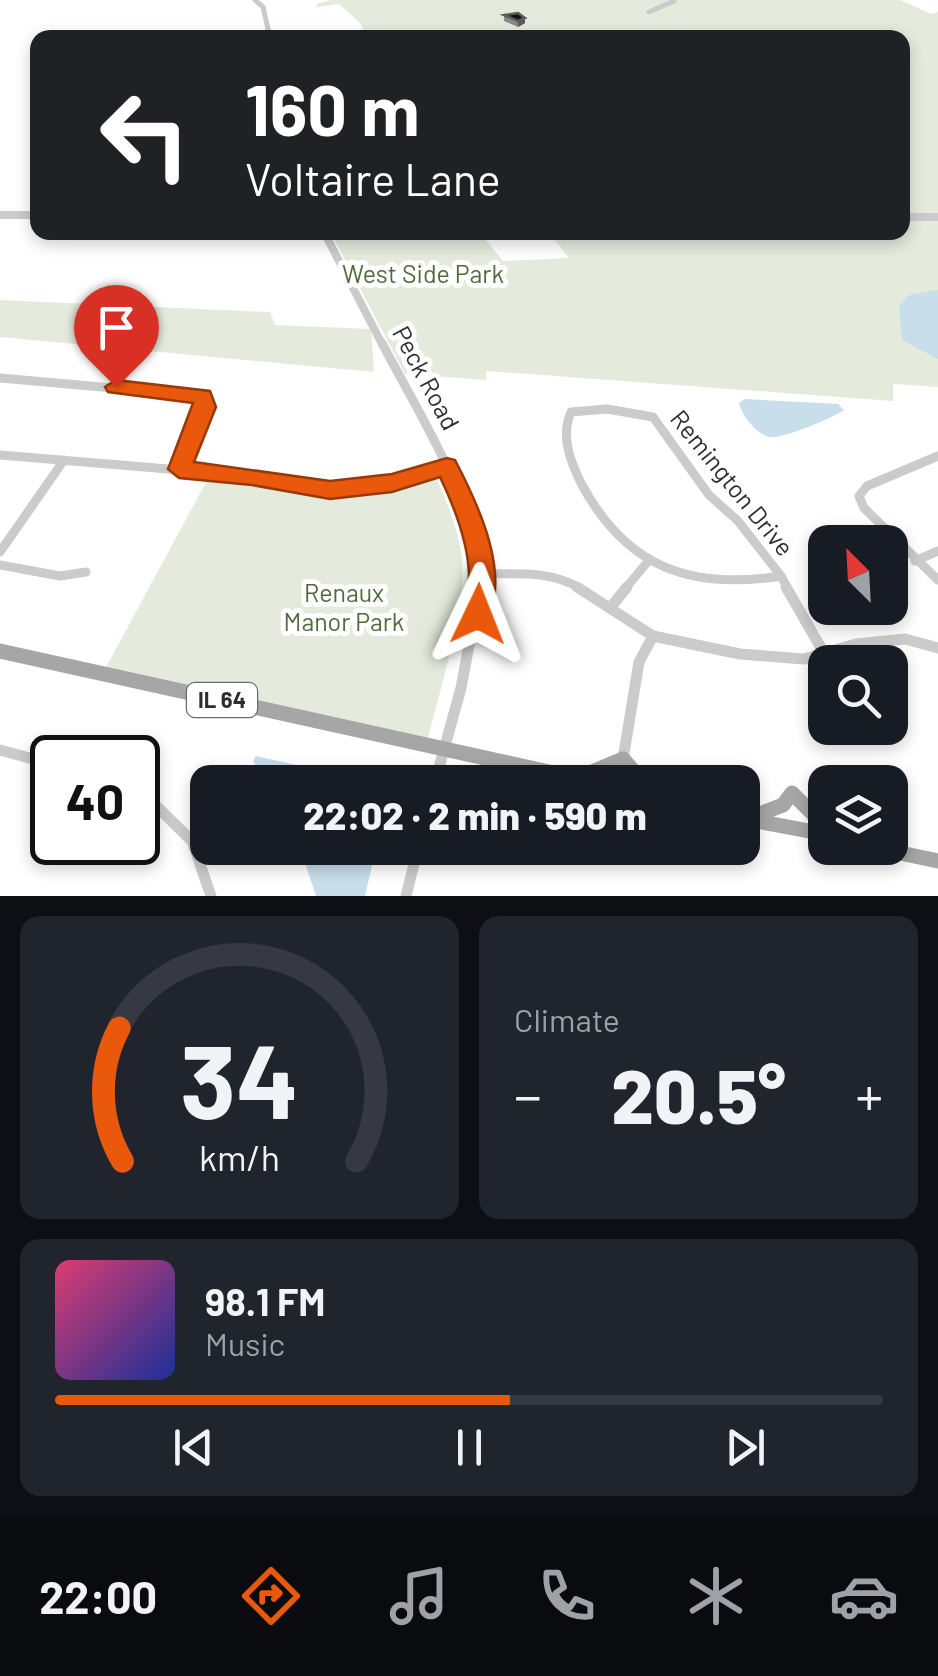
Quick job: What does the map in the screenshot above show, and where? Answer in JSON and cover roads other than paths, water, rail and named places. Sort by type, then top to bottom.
[{"type":"main road","name":"IL 64","points":[[0,651],[518,765]]},
{"type":"main road","points":[[609,765],[624,759],[629,765]]},
{"type":"main road","points":[[760,813],[783,805],[792,793],[808,809]]},
{"type":"main road","points":[[760,821],[808,831]]},
{"type":"main road","points":[[908,855],[938,861]]},
{"type":"street","points":[[255,0],[263,7],[268,30]]},
{"type":"street","points":[[649,12],[657,8]]},
{"type":"street","points":[[0,214],[30,215]]},
{"type":"street","points":[[910,217],[938,217]]},
{"type":"street","name":"Peck Road","points":[[328,240],[464,502],[482,574],[470,648],[438,765]]},
{"type":"street","points":[[0,378],[203,396],[205,407],[179,469]]},
{"type":"street","name":"Remington Drive","points":[[649,560],[622,542],[592,505],[572,466],[567,418],[582,408],[653,417],[709,495],[738,521],[781,576],[818,645]]},
{"type":"street","points":[[0,455],[252,476],[330,490],[392,483],[447,466]]},
{"type":"street","points":[[938,456],[867,486],[860,496],[864,508],[938,580]]},
{"type":"street","points":[[0,552],[64,460]]},
{"type":"street","points":[[916,561],[938,551]]},
{"type":"street","points":[[611,606],[649,560],[663,570],[710,584],[745,584],[781,576]]},
{"type":"street","points":[[0,566],[60,576],[86,572]]},
{"type":"street","points":[[482,574],[538,574],[568,580],[653,636],[740,654],[808,658]]},
{"type":"street","points":[[624,759],[640,662],[653,636]]},
{"type":"street","points":[[853,645],[905,639],[938,648]]},
{"type":"street","points":[[0,750],[30,758]]},
{"type":"street","points":[[160,810],[192,841],[210,896]]},
{"type":"street","points":[[406,896],[414,865]]},
{"type":"water","points":[[938,290],[938,359],[902,340],[899,306],[909,295]]},
{"type":"water","points":[[745,399],[838,404],[844,410],[807,427],[770,437],[746,419],[739,403]]},
{"type":"water","points":[[256,756],[296,765],[256,765]]},
{"type":"water","points":[[306,865],[372,865],[365,896],[316,896]]},
{"type":"park label","name":"West Side Park","points":[[423,274]]},
{"type":"park label","name":"Renaux Manor Park","points":[[344,608]]}]
